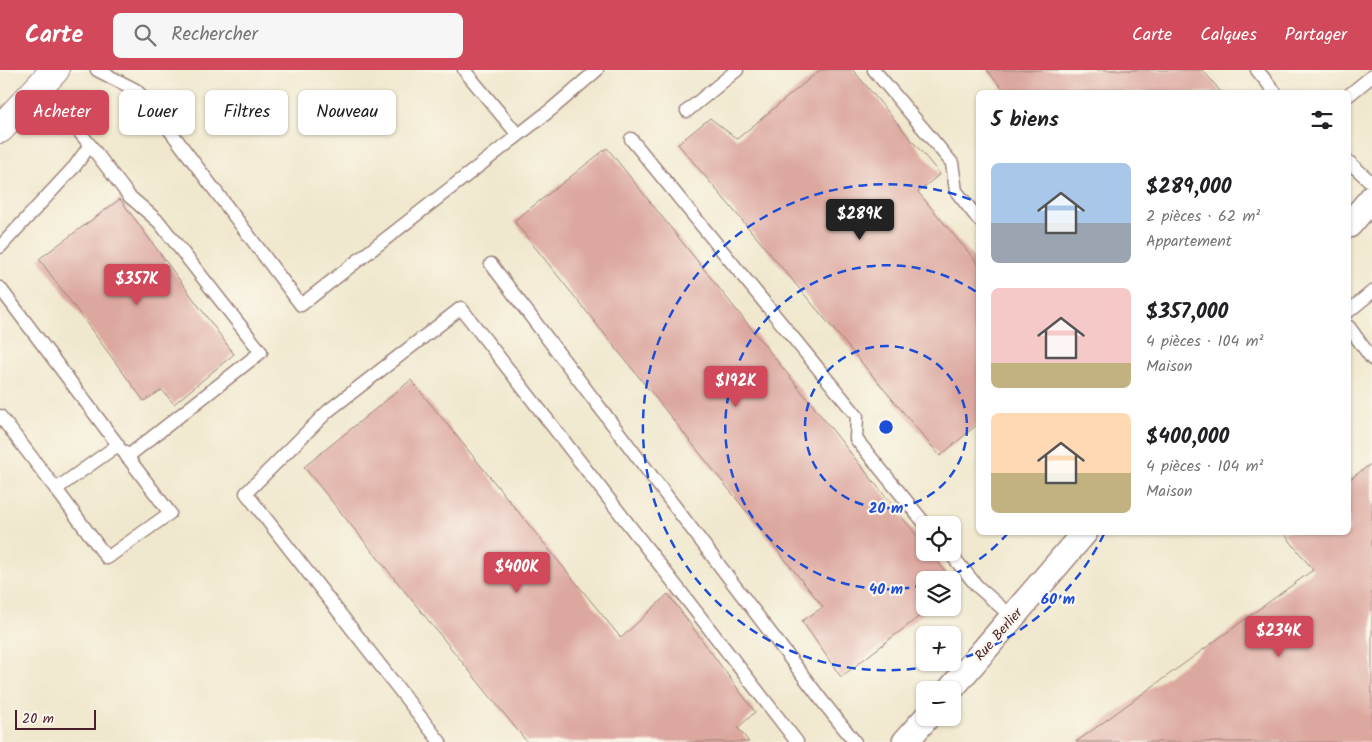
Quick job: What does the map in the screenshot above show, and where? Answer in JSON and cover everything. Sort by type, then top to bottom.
[{"type":"street","points":[[0,129],[48,78]]},
{"type":"street","points":[[1351,223],[1372,198]]},
{"type":"street","name":"Rue Berlier","points":[[958,681],[1082,535]]},
{"type":"street","points":[[905,742],[919,726]]},
{"type":"lane","points":[[97,70],[136,90],[145,99],[301,305],[518,135],[597,70]]},
{"type":"lane","points":[[464,70],[518,135]]},
{"type":"lane","points":[[687,111],[737,70]]},
{"type":"lane","points":[[874,70],[952,163],[956,191],[976,216]]},
{"type":"lane","points":[[1257,70],[1273,90]]},
{"type":"lane","points":[[1351,93],[1372,76]]},
{"type":"lane","points":[[48,78],[90,145],[129,196],[159,222],[261,352],[127,457]]},
{"type":"lane","points":[[631,139],[857,416],[856,439],[919,516]]},
{"type":"lane","points":[[0,247],[75,166],[90,145]]},
{"type":"lane","points":[[1351,164],[1372,183]]},
{"type":"lane","points":[[492,264],[855,742]]},
{"type":"lane","points":[[0,290],[170,513],[107,558],[0,416]]},
{"type":"lane","points":[[1351,309],[1372,292]]},
{"type":"lane","points":[[440,742],[246,493],[328,412],[460,308],[797,742]]},
{"type":"lane","points":[[1351,330],[1372,359]]},
{"type":"lane","points":[[56,489],[118,445]]},
{"type":"lane","points":[[956,561],[977,586],[1012,617]]},
{"type":"building","points":[[820,70],[853,70],[940,174],[918,192],[976,261],[976,426],[940,456],[678,144],[710,118],[737,139]]},
{"type":"building","points":[[987,70],[1203,70],[1219,90],[1003,90]]},
{"type":"building","points":[[607,148],[916,535],[916,561],[937,561],[945,571],[916,571],[916,616],[920,616],[841,677],[802,621],[823,607],[514,221]]},
{"type":"building","points":[[120,199],[234,354],[174,404],[162,390],[144,401],[39,259]]},
{"type":"building","points":[[411,380],[621,638],[668,594],[755,712],[738,728],[749,742],[527,742],[304,467]]},
{"type":"building","points":[[1372,463],[1372,742],[1076,742],[1313,570],[1285,535],[1351,535],[1351,479]]}]
